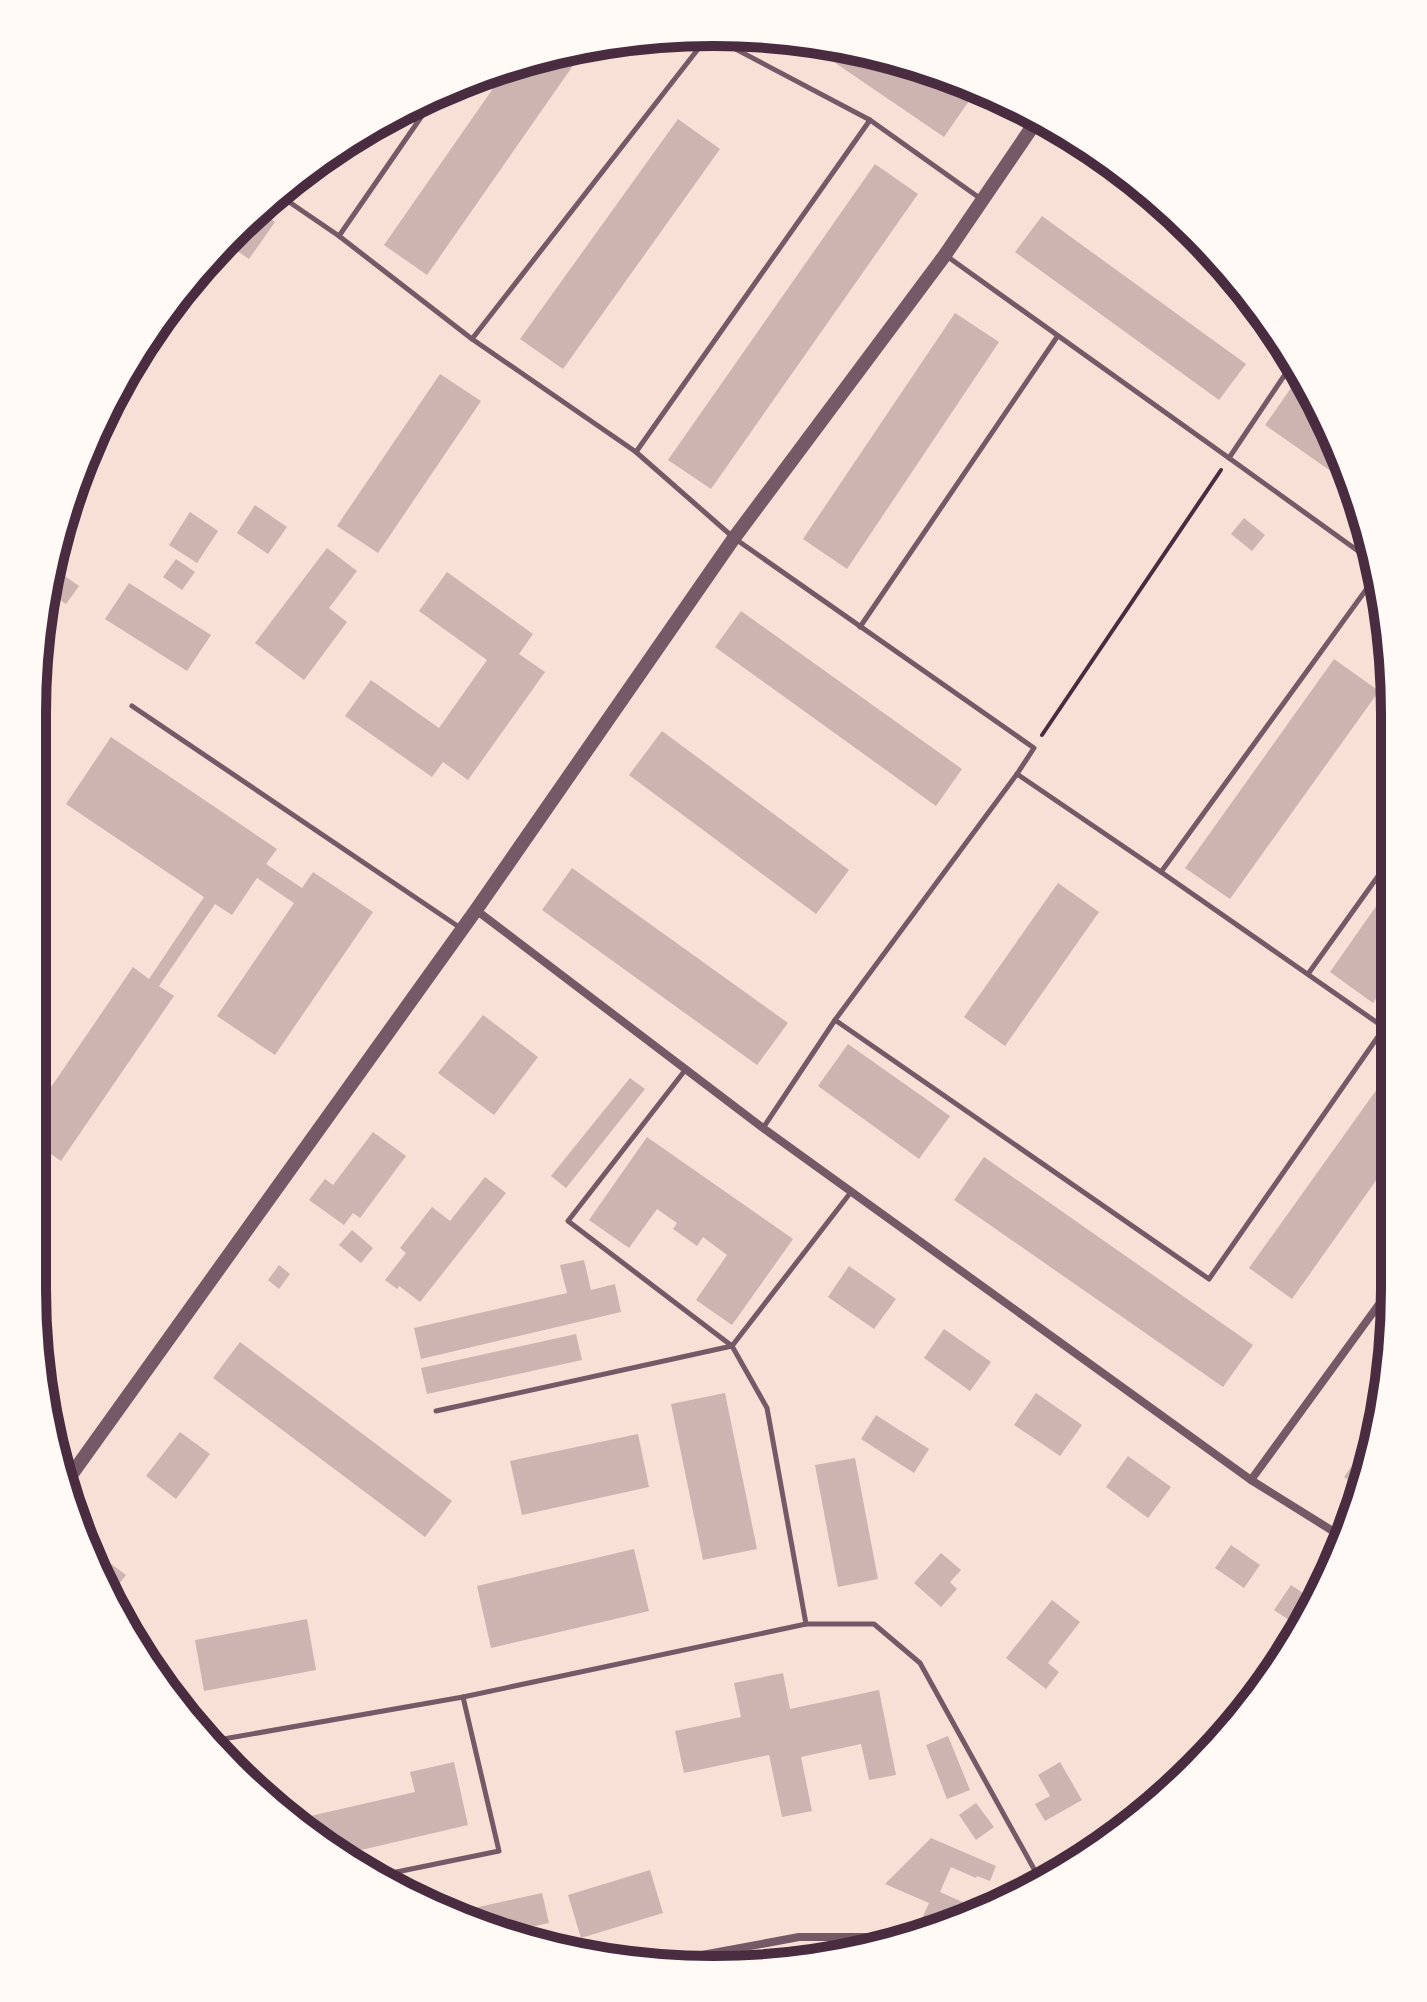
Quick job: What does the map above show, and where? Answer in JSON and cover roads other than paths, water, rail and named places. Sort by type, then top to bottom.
[{"type":"street","points":[[72,1473],[463,929],[734,538],[945,255],[1032,127]]},
{"type":"street","points":[[476,910],[763,1128],[1251,1480],[1335,1532]]},
{"type":"street","points":[[1251,1480],[1381,1302]]},
{"type":"street","points":[[698,1956],[799,1937],[869,1937]]},
{"type":"lane","points":[[472,339],[700,46]]},
{"type":"lane","points":[[731,46],[870,120],[982,199]]},
{"type":"lane","points":[[339,236],[425,112]]},
{"type":"lane","points":[[636,452],[870,120]]},
{"type":"lane","points":[[287,200],[339,236],[472,339],[636,452],[734,538],[1034,748],[835,1020],[763,1128]]},
{"type":"lane","points":[[945,255],[1361,553]]},
{"type":"lane","points":[[860,627],[1057,337]]},
{"type":"lane","points":[[1229,458],[1287,372]]},
{"type":"lane","points":[[1161,872],[1369,586]]},
{"type":"lane","points":[[132,706],[463,929]]},
{"type":"lane","points":[[1017,774],[1381,1026]]},
{"type":"lane","points":[[1308,974],[1381,872]]},
{"type":"lane","points":[[835,1020],[1209,1279],[1381,1032]]},
{"type":"lane","points":[[686,1069],[568,1221],[732,1346],[767,1408],[806,1624]]},
{"type":"lane","points":[[436,1411],[732,1346],[852,1191]]},
{"type":"lane","points":[[222,1739],[463,1697],[806,1624],[874,1624],[920,1663],[1036,1873]]},
{"type":"lane","points":[[391,1873],[499,1851],[463,1697]]}]
